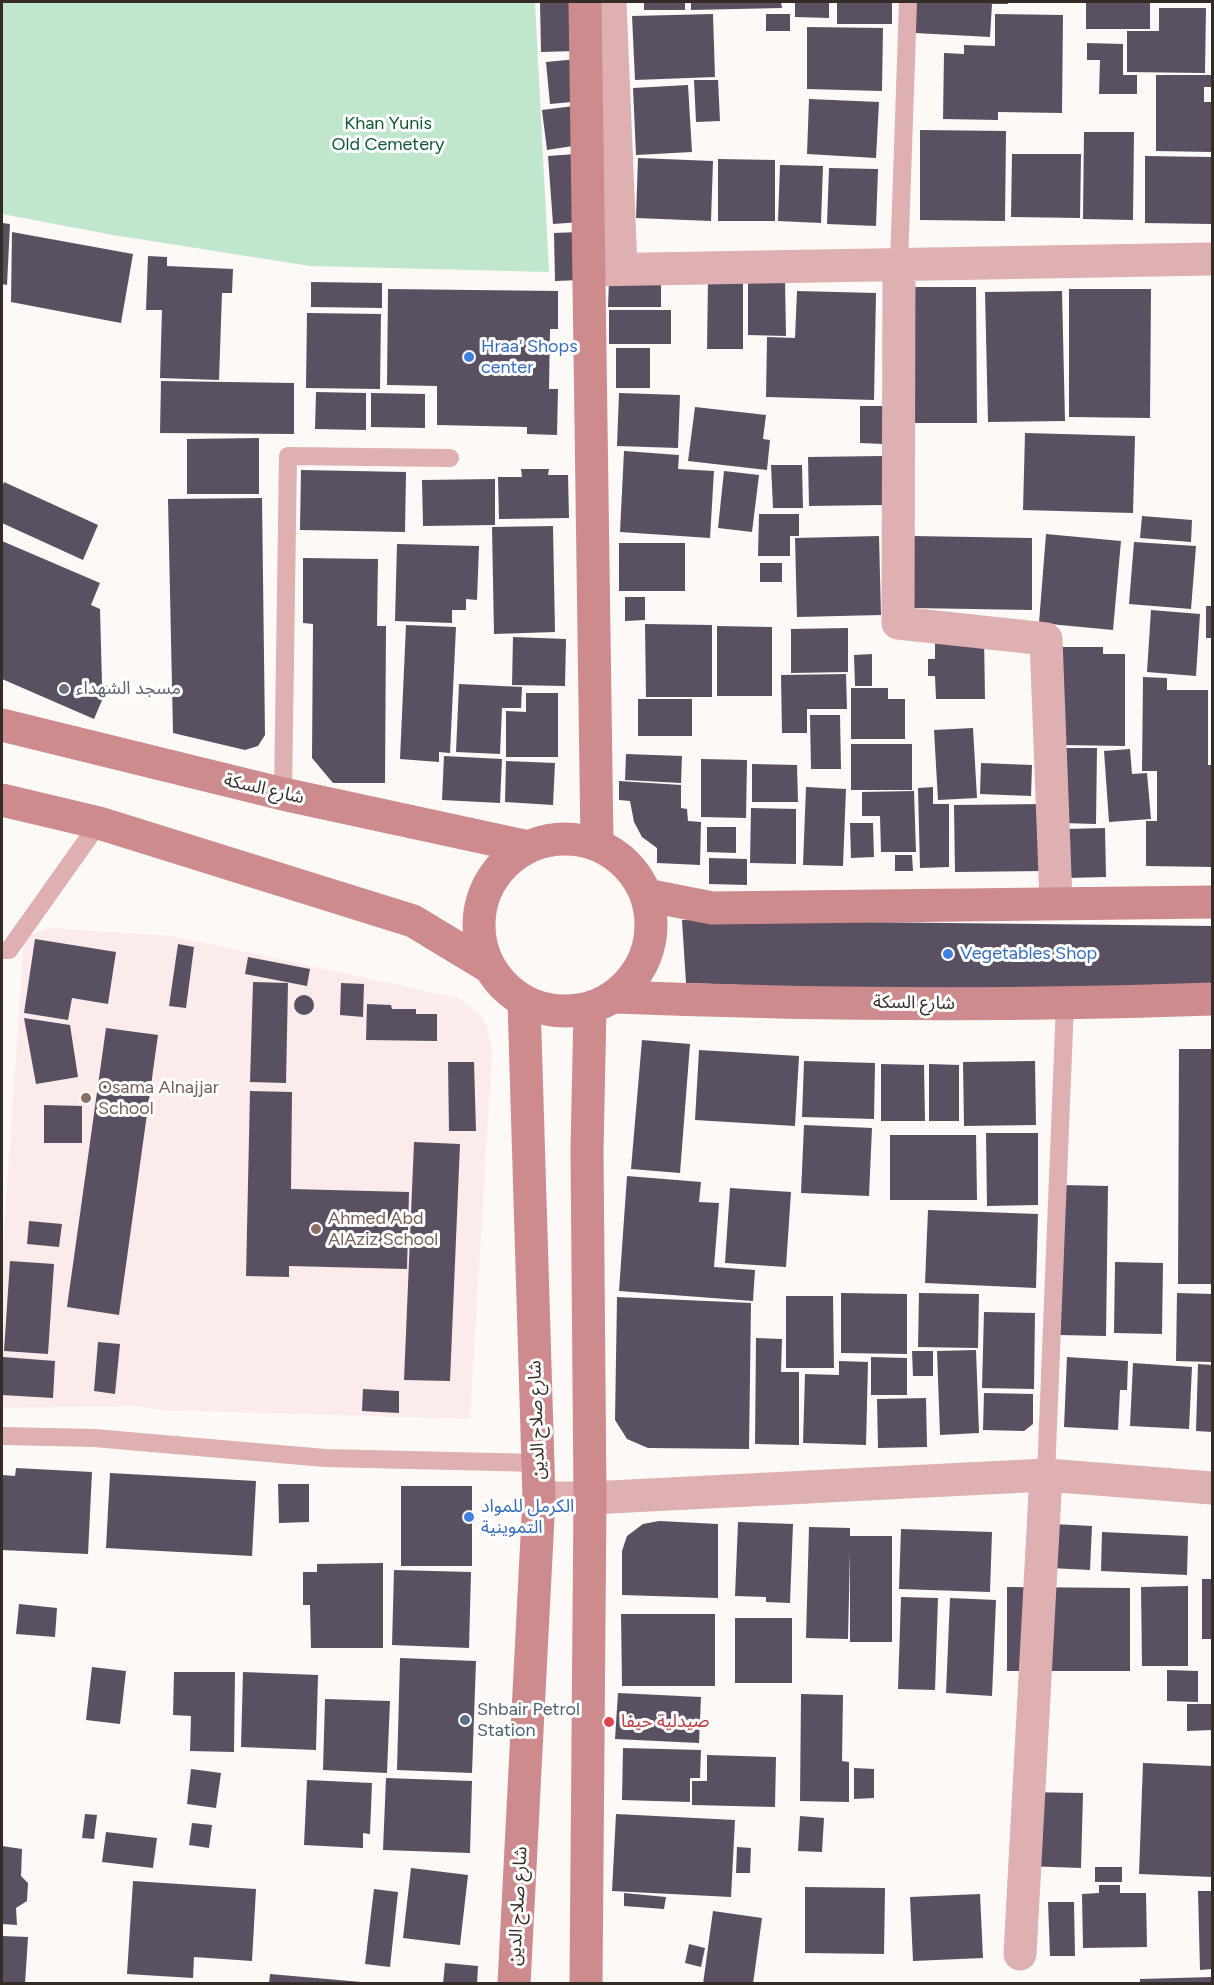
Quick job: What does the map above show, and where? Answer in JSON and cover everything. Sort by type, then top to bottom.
[{"type":"main road","points":[[585,2],[606,269],[597,844]]},
{"type":"main road","name":"شارع السكة","points":[[2,725],[283,794],[528,847]]},
{"type":"main road","points":[[2,800],[99,822],[413,921],[489,967]]},
{"type":"main road","points":[[555,839],[584,840],[597,844],[610,851],[632,870],[646,895],[652,923],[648,951],[636,976],[603,1003],[562,1012],[534,1006],[509,992],[489,967],[480,943],[479,914],[487,886],[504,863],[528,847],[555,839]]},
{"type":"main road","points":[[646,895],[712,908],[1212,902]]},
{"type":"main road","name":"شارع السكة","points":[[603,1003],[703,1000],[1065,1004],[1212,999]]},
{"type":"main road","name":"شارع صلاح الدين","points":[[514,1983],[539,1498],[524,1000]]},
{"type":"main road","points":[[586,1983],[590,1498],[587,1150],[603,1003]]},
{"type":"street","points":[[610,2],[606,269],[1212,259]]},
{"type":"street","points":[[899,264],[898,622],[1046,639],[1056,903]]},
{"type":"street","points":[[1020,1954],[1046,1476]]},
{"type":"street","points":[[539,1498],[590,1498],[1046,1476],[1212,1488]]},
{"type":"lane","points":[[899,264],[908,2]]},
{"type":"lane","points":[[283,794],[288,456],[450,458]]},
{"type":"lane","points":[[2,950],[9,950],[99,822]]},
{"type":"lane","points":[[1046,1476],[1065,1004]]},
{"type":"lane","points":[[2,1436],[94,1438],[325,1458],[539,1463]]},
{"type":"shaded area","name":"Ahmed Abd AlAziz School","points":[[50,928],[172,936],[458,998],[479,1013],[487,1027],[492,1052],[470,1419],[162,1410],[136,1406],[2,1408],[2,1260],[24,937]]},
{"type":"green space","name":"Khan Yunis Old Cemetery","points":[[2,2],[535,2],[549,272],[310,266],[113,235],[2,214]]},
{"type":"building","points":[[540,2],[574,2],[576,51],[541,52]]},
{"type":"building","points":[[644,2],[685,2],[685,10],[644,10]]},
{"type":"building","points":[[691,2],[781,2],[782,8],[691,10]]},
{"type":"building","points":[[795,2],[829,2],[829,18],[795,17]]},
{"type":"building","points":[[837,2],[892,2],[892,24],[837,24]]},
{"type":"building","points":[[916,2],[1008,2],[1008,4],[992,4],[990,37],[915,33]]},
{"type":"building","points":[[1086,2],[1150,2],[1150,29],[1086,29]]},
{"type":"building","points":[[1159,8],[1206,8],[1205,73],[1127,72],[1127,31],[1159,31]]},
{"type":"building","points":[[713,14],[715,77],[635,80],[632,16]]},
{"type":"building","points":[[766,14],[790,14],[790,31],[766,31]]},
{"type":"building","points":[[995,14],[1063,15],[1062,113],[998,112],[998,120],[943,119],[944,53],[964,54],[964,45],[995,46]]},
{"type":"building","points":[[807,27],[883,28],[882,91],[807,89]]},
{"type":"building","points":[[1087,43],[1123,44],[1123,75],[1137,75],[1137,94],[1099,94],[1100,60],[1087,60]]},
{"type":"building","points":[[577,59],[582,101],[550,104],[546,62]]},
{"type":"building","points":[[1156,75],[1212,75],[1212,87],[1204,87],[1204,102],[1212,102],[1212,152],[1156,151]]},
{"type":"building","points":[[694,80],[718,80],[720,121],[696,122]]},
{"type":"building","points":[[688,85],[692,152],[636,155],[633,88]]},
{"type":"building","points":[[809,99],[879,102],[876,158],[807,154]]},
{"type":"building","points":[[574,106],[579,145],[547,150],[542,110]]},
{"type":"building","points":[[920,130],[1006,131],[1005,221],[920,220]]},
{"type":"building","points":[[1084,132],[1134,132],[1133,220],[1083,219]]},
{"type":"building","points":[[576,154],[581,222],[553,224],[548,156]]},
{"type":"building","points":[[1012,154],[1081,154],[1080,218],[1011,217]]},
{"type":"building","points":[[1145,156],[1211,157],[1211,224],[1145,223]]},
{"type":"building","points":[[638,158],[713,161],[711,221],[636,218]]},
{"type":"building","points":[[718,159],[775,160],[775,221],[718,221]]},
{"type":"building","points":[[780,165],[823,166],[821,223],[778,221]]},
{"type":"building","points":[[829,168],[878,169],[876,226],[827,224]]},
{"type":"building","points":[[2,223],[10,224],[7,285],[2,284]]},
{"type":"building","points":[[12,232],[133,254],[121,323],[11,302]]},
{"type":"building","points":[[579,232],[581,280],[555,281],[554,233]]},
{"type":"building","points":[[148,256],[167,257],[167,266],[233,269],[232,293],[222,293],[219,380],[160,378],[162,310],[146,310]]},
{"type":"building","points":[[748,278],[785,278],[786,336],[748,335]]},
{"type":"building","points":[[609,280],[661,280],[661,307],[608,307]]},
{"type":"building","points":[[708,280],[743,280],[743,349],[707,349]]},
{"type":"building","points":[[311,282],[382,283],[382,308],[311,307]]},
{"type":"building","points":[[904,287],[976,287],[977,423],[905,423]]},
{"type":"building","name":"Hraa' Shops center","points":[[388,289],[558,291],[558,329],[550,329],[549,389],[558,389],[557,435],[527,434],[527,427],[437,425],[437,386],[387,385]]},
{"type":"building","points":[[1069,289],[1151,289],[1150,418],[1069,417]]},
{"type":"building","points":[[797,291],[876,293],[874,400],[766,397],[767,337],[795,338]]},
{"type":"building","points":[[1062,291],[1065,421],[988,422],[985,292]]},
{"type":"building","points":[[609,310],[671,310],[671,344],[609,344]]},
{"type":"building","points":[[307,313],[381,314],[380,389],[306,388]]},
{"type":"building","points":[[616,348],[650,348],[650,388],[616,388]]},
{"type":"building","points":[[161,381],[294,383],[294,434],[160,433]]},
{"type":"building","points":[[316,392],[366,393],[366,430],[315,429]]},
{"type":"building","points":[[371,393],[425,394],[425,428],[371,427]]},
{"type":"building","points":[[619,393],[680,395],[678,448],[617,446]]},
{"type":"building","points":[[860,406],[884,406],[884,444],[860,443]]},
{"type":"building","points":[[695,407],[766,415],[763,439],[770,440],[767,470],[688,461]]},
{"type":"building","points":[[1025,433],[1135,436],[1133,513],[1023,510]]},
{"type":"building","points":[[259,438],[259,494],[187,494],[187,439]]},
{"type":"building","points":[[624,451],[679,455],[678,469],[714,471],[710,538],[620,532]]},
{"type":"building","points":[[882,456],[883,505],[809,506],[808,457]]},
{"type":"building","points":[[771,465],[802,465],[803,508],[773,508]]},
{"type":"building","points":[[521,469],[549,469],[548,475],[568,475],[569,518],[499,519],[498,477],[522,477]]},
{"type":"building","points":[[301,470],[406,472],[405,532],[300,530]]},
{"type":"building","points":[[724,471],[759,475],[752,532],[718,528]]},
{"type":"building","points":[[495,479],[495,525],[423,526],[422,480]]},
{"type":"building","points":[[4,482],[98,525],[83,560],[2,523]]},
{"type":"building","points":[[262,498],[265,735],[258,746],[245,750],[173,733],[168,499]]},
{"type":"building","points":[[759,514],[799,514],[799,536],[790,536],[790,556],[758,556]]},
{"type":"building","points":[[1142,516],[1192,520],[1191,542],[1140,538]]},
{"type":"building","points":[[553,526],[555,632],[494,634],[492,527]]},
{"type":"building","points":[[1046,534],[1121,541],[1113,630],[1039,623]]},
{"type":"building","points":[[879,536],[881,615],[797,617],[795,538]]},
{"type":"building","points":[[913,536],[1032,538],[1032,610],[912,608]]},
{"type":"building","points":[[2,541],[100,583],[91,605],[100,609],[102,684],[108,686],[94,719],[2,679]]},
{"type":"building","points":[[1134,542],[1196,546],[1191,609],[1129,604]]},
{"type":"building","points":[[619,543],[685,543],[685,591],[619,591]]},
{"type":"building","points":[[397,544],[479,546],[477,600],[466,599],[466,610],[452,610],[452,623],[395,621]]},
{"type":"building","points":[[303,558],[378,559],[377,626],[386,626],[385,783],[333,783],[312,758],[313,624],[303,623]]},
{"type":"building","points":[[760,563],[782,563],[782,582],[760,582]]},
{"type":"building","points":[[625,597],[645,597],[645,620],[625,621]]},
{"type":"building","points":[[1206,606],[1212,606],[1212,638],[1206,638]]},
{"type":"building","points":[[1151,610],[1200,614],[1196,676],[1147,672]]},
{"type":"building","points":[[645,624],[712,625],[712,697],[646,697]]},
{"type":"building","points":[[406,625],[456,627],[450,753],[439,752],[439,762],[400,759]]},
{"type":"building","points":[[717,626],[772,627],[772,696],[717,696]]},
{"type":"building","points":[[848,628],[848,672],[791,673],[791,629]]},
{"type":"building","points":[[935,636],[984,636],[985,699],[936,699],[935,676],[928,676],[928,659],[935,659]]},
{"type":"building","points":[[513,637],[566,639],[565,686],[512,685]]},
{"type":"building","points":[[1062,647],[1103,647],[1103,654],[1125,654],[1125,746],[1062,745]]},
{"type":"building","points":[[872,654],[872,686],[855,686],[854,655]]},
{"type":"building","points":[[846,674],[847,709],[807,709],[807,733],[782,733],[781,675]]},
{"type":"building","points":[[1143,677],[1167,678],[1167,690],[1208,690],[1208,765],[1212,765],[1212,867],[1146,866],[1146,821],[1157,821],[1157,771],[1142,771]]},
{"type":"building","points":[[459,684],[522,687],[521,708],[502,708],[500,754],[456,752]]},
{"type":"building","points":[[851,688],[888,688],[888,699],[905,699],[905,739],[851,739]]},
{"type":"building","points":[[526,693],[558,693],[558,757],[506,757],[506,711],[526,712]]},
{"type":"building","points":[[638,699],[692,699],[692,736],[638,736]]},
{"type":"building","points":[[810,715],[840,715],[841,769],[811,769]]},
{"type":"building","points":[[973,728],[977,798],[938,800],[934,730]]},
{"type":"building","points":[[851,744],[912,744],[912,790],[851,790]]},
{"type":"building","points":[[1063,748],[1097,748],[1096,824],[1062,823]]},
{"type":"building","points":[[1130,749],[1132,774],[1147,773],[1151,819],[1109,822],[1104,751]]},
{"type":"building","points":[[626,754],[682,756],[681,783],[625,780]]},
{"type":"building","points":[[444,756],[502,759],[500,803],[442,800]]},
{"type":"building","points":[[701,759],[747,760],[746,818],[701,817]]},
{"type":"building","points":[[506,761],[555,763],[553,805],[505,802]]},
{"type":"building","points":[[981,763],[1032,765],[1031,796],[980,794]]},
{"type":"building","points":[[752,764],[797,765],[798,802],[752,802]]},
{"type":"building","points":[[619,781],[681,785],[681,808],[687,809],[688,821],[701,822],[700,865],[657,863],[657,848],[642,837],[634,822],[630,801],[619,800]]},
{"type":"building","points":[[806,787],[846,789],[843,866],[803,865]]},
{"type":"building","points":[[933,787],[933,804],[949,804],[949,867],[920,868],[918,788]]},
{"type":"building","points":[[914,791],[916,852],[881,852],[880,816],[862,816],[862,792]]},
{"type":"building","points":[[1044,804],[1045,871],[955,872],[954,805]]},
{"type":"building","points":[[751,808],[796,809],[796,864],[750,863]]},
{"type":"building","points":[[850,823],[873,823],[874,857],[851,858]]},
{"type":"building","points":[[707,827],[736,827],[736,853],[707,852]]},
{"type":"building","points":[[1105,828],[1106,877],[1066,878],[1064,829]]},
{"type":"building","points":[[895,855],[912,855],[913,871],[895,871]]},
{"type":"building","points":[[709,858],[747,859],[747,885],[709,884]]},
{"type":"building","name":"Vegetables Shop","points":[[682,920],[1212,926],[1212,988],[965,993],[686,983]]},
{"type":"building","points":[[35,939],[116,952],[108,1004],[72,998],[68,1020],[24,1013]]},
{"type":"building","points":[[178,944],[194,947],[186,1008],[169,1006]]},
{"type":"building","points":[[248,957],[310,969],[307,986],[245,974]]},
{"type":"building","points":[[253,982],[288,983],[286,1083],[250,1082]]},
{"type":"building","points":[[341,983],[364,984],[363,1017],[340,1015]]},
{"type":"building","points":[[304,995],[311,998],[314,1005],[311,1012],[304,1015],[297,1012],[294,1005],[297,998]]},
{"type":"building","points":[[367,1004],[391,1005],[392,1009],[416,1009],[416,1014],[437,1014],[437,1041],[366,1040]]},
{"type":"building","points":[[24,1018],[70,1025],[78,1077],[36,1084]]},
{"type":"building","points":[[106,1028],[158,1035],[119,1315],[67,1307]]},
{"type":"building","points":[[642,1040],[690,1044],[680,1173],[631,1169]]},
{"type":"building","points":[[1179,1049],[1212,1049],[1212,1284],[1178,1284]]},
{"type":"building","points":[[699,1050],[799,1056],[795,1126],[695,1120]]},
{"type":"building","points":[[804,1061],[875,1063],[874,1119],[802,1117]]},
{"type":"building","points":[[1035,1061],[1036,1125],[964,1126],[963,1062]]},
{"type":"building","points":[[448,1062],[474,1062],[476,1131],[449,1131]]},
{"type":"building","points":[[881,1064],[924,1065],[925,1121],[881,1121]]},
{"type":"building","points":[[929,1064],[959,1065],[959,1121],[929,1121]]},
{"type":"building","points":[[250,1091],[292,1092],[291,1189],[409,1192],[407,1269],[289,1266],[289,1277],[246,1276]]},
{"type":"building","points":[[44,1105],[82,1106],[82,1143],[44,1143]]},
{"type":"building","points":[[804,1125],[872,1128],[869,1196],[801,1193]]},
{"type":"building","points":[[986,1133],[1038,1133],[1038,1205],[987,1206]]},
{"type":"building","points":[[890,1135],[976,1135],[977,1200],[890,1200]]},
{"type":"building","points":[[414,1142],[460,1144],[450,1381],[404,1380]]},
{"type":"building","points":[[627,1176],[701,1182],[699,1202],[719,1203],[714,1267],[755,1270],[753,1301],[619,1291]]},
{"type":"building","points":[[1063,1185],[1108,1186],[1106,1336],[1060,1335]]},
{"type":"building","points":[[730,1188],[791,1192],[786,1267],[725,1263]]},
{"type":"building","points":[[928,1210],[1038,1214],[1036,1288],[925,1283]]},
{"type":"building","points":[[29,1221],[62,1224],[59,1247],[27,1244]]},
{"type":"building","points":[[10,1261],[54,1264],[48,1354],[4,1351]]},
{"type":"building","points":[[1115,1262],[1163,1263],[1162,1334],[1114,1333]]},
{"type":"building","points":[[841,1293],[907,1294],[907,1354],[841,1353]]},
{"type":"building","points":[[919,1293],[979,1294],[978,1348],[918,1347]]},
{"type":"building","points":[[1177,1293],[1212,1294],[1212,1362],[1176,1361]]},
{"type":"building","points":[[786,1296],[833,1296],[834,1368],[786,1368]]},
{"type":"building","points":[[617,1297],[751,1303],[749,1449],[648,1448],[627,1439],[615,1420]]},
{"type":"building","points":[[984,1312],[1035,1313],[1034,1389],[982,1388]]},
{"type":"building","points":[[756,1338],[782,1339],[781,1372],[799,1372],[799,1445],[755,1444]]},
{"type":"building","points":[[98,1342],[120,1344],[115,1394],[94,1391]]},
{"type":"building","points":[[976,1350],[979,1433],[940,1435],[937,1351]]},
{"type":"building","points":[[912,1351],[933,1351],[933,1376],[913,1376]]},
{"type":"building","points":[[3,1357],[55,1361],[53,1398],[2,1395]]},
{"type":"building","points":[[871,1357],[907,1358],[907,1395],[871,1395]]},
{"type":"building","points":[[1067,1357],[1128,1361],[1127,1390],[1120,1390],[1118,1430],[1064,1427]]},
{"type":"building","points":[[839,1361],[868,1362],[866,1445],[803,1443],[805,1374],[839,1375]]},
{"type":"building","points":[[1133,1363],[1192,1367],[1189,1429],[1130,1426]]},
{"type":"building","points":[[1198,1364],[1212,1365],[1212,1432],[1196,1431]]},
{"type":"building","points":[[363,1389],[399,1391],[399,1413],[362,1411]]},
{"type":"building","points":[[984,1393],[1033,1394],[1033,1424],[1024,1431],[983,1430]]},
{"type":"building","points":[[926,1398],[927,1447],[878,1448],[877,1399]]},
{"type":"building","points":[[16,1468],[92,1472],[88,1554],[2,1550],[2,1475],[15,1476]]},
{"type":"building","points":[[110,1473],[256,1481],[252,1556],[106,1548]]},
{"type":"building","points":[[278,1484],[309,1484],[309,1522],[279,1523]]},
{"type":"building","points":[[401,1486],[472,1486],[472,1566],[401,1566]]},
{"type":"building","points":[[659,1521],[718,1524],[718,1598],[622,1595],[622,1551],[627,1536],[643,1524]]},
{"type":"building","points":[[738,1522],[793,1524],[790,1603],[766,1602],[766,1597],[735,1596]]},
{"type":"building","points":[[1033,1523],[1092,1526],[1090,1570],[1031,1567]]},
{"type":"building","points":[[809,1527],[850,1528],[850,1536],[892,1536],[892,1642],[850,1642],[850,1551],[848,1639],[806,1638]]},
{"type":"building","points":[[901,1529],[992,1532],[990,1592],[899,1589]]},
{"type":"building","points":[[1102,1532],[1188,1536],[1187,1575],[1101,1571]]},
{"type":"building","points":[[383,1563],[383,1648],[311,1648],[310,1605],[303,1605],[303,1572],[317,1572],[317,1564]]},
{"type":"building","points":[[394,1570],[471,1572],[469,1648],[392,1645]]},
{"type":"building","points":[[1202,1579],[1212,1579],[1212,1639],[1202,1639]]},
{"type":"building","points":[[1188,1586],[1188,1666],[1142,1666],[1141,1587]]},
{"type":"building","points":[[1007,1587],[1130,1588],[1130,1671],[1007,1671]]},
{"type":"building","points":[[901,1597],[938,1598],[935,1690],[898,1689]]},
{"type":"building","points":[[950,1598],[996,1600],[992,1696],[946,1693]]},
{"type":"building","points":[[19,1604],[57,1608],[55,1637],[16,1634]]},
{"type":"building","points":[[621,1614],[715,1614],[715,1686],[622,1686]]},
{"type":"building","points":[[735,1618],[792,1618],[792,1683],[735,1683]]},
{"type":"building","points":[[400,1658],[476,1661],[472,1773],[397,1770]]},
{"type":"building","points":[[92,1667],[126,1671],[120,1724],[86,1720]]},
{"type":"building","points":[[1167,1670],[1198,1671],[1198,1702],[1167,1701]]},
{"type":"building","points":[[174,1672],[235,1672],[234,1752],[190,1751],[191,1716],[173,1715]]},
{"type":"building","points":[[243,1672],[318,1675],[316,1750],[241,1747]]},
{"type":"building","points":[[618,1693],[701,1697],[699,1743],[615,1739]]},
{"type":"building","points":[[801,1694],[843,1695],[842,1761],[849,1762],[849,1802],[800,1801]]},
{"type":"building","points":[[325,1699],[390,1701],[387,1773],[323,1770]]},
{"type":"building","points":[[1187,1704],[1212,1704],[1212,1730],[1187,1731]]},
{"type":"building","points":[[623,1748],[701,1750],[700,1778],[690,1778],[690,1802],[622,1800]]},
{"type":"building","points":[[707,1755],[776,1757],[775,1807],[692,1805],[692,1781],[707,1781]]},
{"type":"building","points":[[1143,1763],[1212,1766],[1212,1877],[1139,1874]]},
{"type":"building","points":[[854,1768],[874,1769],[874,1798],[854,1799]]},
{"type":"building","points":[[191,1769],[221,1773],[216,1808],[187,1804]]},
{"type":"building","points":[[386,1778],[472,1781],[470,1853],[383,1850]]},
{"type":"building","points":[[307,1780],[372,1783],[370,1834],[363,1833],[363,1848],[304,1845]]},
{"type":"building","points":[[1026,1792],[1083,1793],[1081,1868],[1025,1866]]},
{"type":"building","points":[[85,1814],[97,1815],[94,1839],[82,1838]]},
{"type":"building","points":[[616,1814],[735,1820],[731,1897],[612,1891]]},
{"type":"building","points":[[800,1816],[824,1818],[822,1852],[798,1851]]},
{"type":"building","points":[[192,1823],[212,1825],[209,1848],[189,1845]]},
{"type":"building","points":[[106,1832],[157,1838],[153,1868],[102,1862]]},
{"type":"building","points":[[2,1846],[22,1849],[21,1876],[28,1883],[27,1901],[16,1908],[17,1925],[2,1924]]},
{"type":"building","points":[[737,1847],[751,1848],[750,1873],[736,1873]]},
{"type":"building","points":[[1095,1867],[1122,1867],[1122,1882],[1095,1882]]},
{"type":"building","points":[[411,1868],[468,1875],[460,1945],[403,1938]]},
{"type":"building","points":[[133,1881],[256,1889],[252,1961],[194,1957],[193,1978],[127,1974]]},
{"type":"building","points":[[1099,1885],[1120,1885],[1120,1893],[1146,1893],[1147,1947],[1083,1948],[1082,1894],[1099,1893]]},
{"type":"building","points":[[805,1887],[885,1888],[884,1954],[805,1953]]},
{"type":"building","points":[[374,1889],[398,1892],[390,1967],[365,1964]]},
{"type":"building","points":[[1198,1891],[1212,1891],[1212,1969],[1200,1970]]},
{"type":"building","points":[[624,1893],[666,1897],[664,1909],[624,1906]]},
{"type":"building","points":[[980,1894],[983,1958],[913,1961],[910,1897]]},
{"type":"building","points":[[1048,1902],[1074,1902],[1075,1956],[1050,1956]]},
{"type":"building","points":[[713,1911],[762,1918],[753,1984],[703,1984]]},
{"type":"building","points":[[2,1936],[28,1937],[25,1984],[2,1984]]},
{"type":"building","points":[[689,1944],[705,1948],[701,1967],[685,1963]]},
{"type":"building","points":[[445,1963],[478,1966],[477,1984],[443,1984]]},
{"type":"building","points":[[270,1974],[361,1982],[361,1984],[269,1984]]},
{"type":"building","points":[[1212,1977],[1212,1984],[1140,1984],[1140,1979]]},
{"type":"place","name":"Hraa' Shops center","points":[[469,357]]},
{"type":"place","name":"مسجد الشهداء","points":[[64,689]]},
{"type":"place","name":"Vegetables Shop","points":[[948,954]]},
{"type":"place","name":"Osama Alnajjar School","points":[[86,1098]]},
{"type":"place","name":"Ahmed Abd AlAziz School","points":[[316,1229]]},
{"type":"place","name":"الكرمل للمواد التموينية","points":[[469,1517]]},
{"type":"place","name":"Shbair Petrol Station","points":[[465,1720]]},
{"type":"place","name":"صيدلية حيفا","points":[[609,1722]]}]
